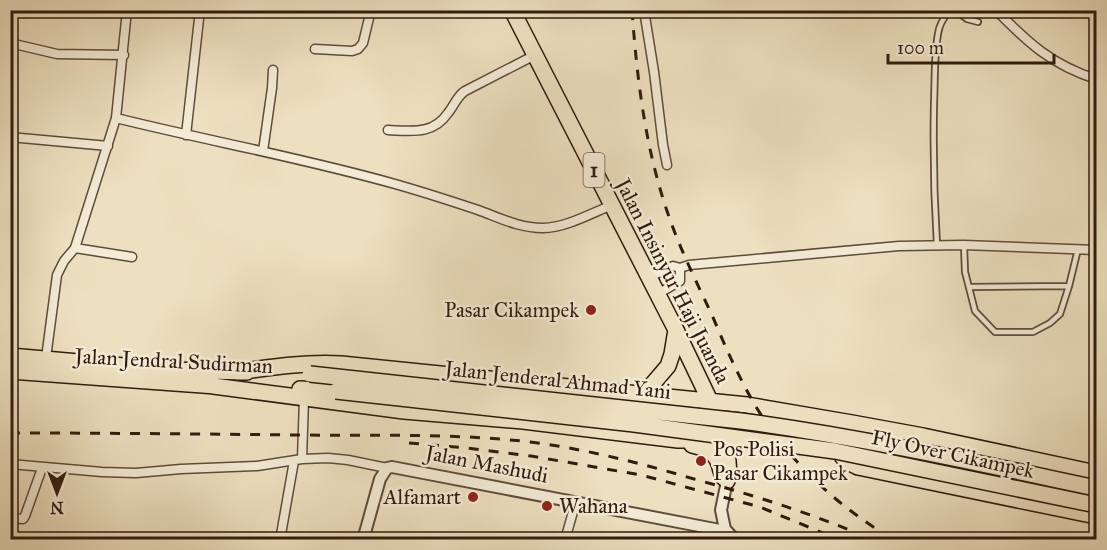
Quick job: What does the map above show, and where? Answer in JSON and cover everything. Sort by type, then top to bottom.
[{"type":"highway","name":"Jalan Insinyur Haji Juanda","points":[[512,10],[710,401],[728,461],[727,481]]},
{"type":"highway","points":[[648,436],[636,423],[636,405],[668,366],[676,330]]},
{"type":"highway","name":"Jalan Jenderal Ahmad Yani","points":[[10,356],[170,370],[310,374],[688,415],[809,430],[963,459],[1096,488]]},
{"type":"highway","points":[[237,372],[291,364],[341,364],[756,406],[923,436],[1096,473]]},
{"type":"highway","name":"Jalan Jendral Sudirman","points":[[10,371],[336,392]]},
{"type":"highway","points":[[206,385],[404,411],[523,421],[678,440],[722,440]]},
{"type":"highway","name":"Fly Over Cikampek","points":[[336,392],[634,424],[835,451],[1096,505]]},
{"type":"highway","points":[[852,423],[839,439],[840,454],[844,461],[858,467],[1096,516]]},
{"type":"highway","points":[[678,440],[709,450],[719,462],[722,476],[727,481]]},
{"type":"street","points":[[46,358],[57,275],[64,261],[75,248],[116,118],[128,10]]},
{"type":"street","points":[[186,135],[200,10]]},
{"type":"street","points":[[315,49],[352,51],[358,49],[363,43],[371,10]]},
{"type":"street","points":[[644,10],[667,165]]},
{"type":"street","points":[[996,10],[1042,53],[1062,65],[1096,79]]},
{"type":"street","points":[[10,43],[57,54],[124,55]]},
{"type":"street","points":[[388,130],[419,131],[435,127],[442,121],[459,95],[535,55]]},
{"type":"street","points":[[263,151],[273,70]]},
{"type":"street","points":[[116,118],[263,151],[394,184],[445,199],[511,223],[531,227],[561,226],[612,205]]},
{"type":"street","points":[[10,137],[108,146]]},
{"type":"street","points":[[648,278],[673,266],[680,268],[689,265],[899,246],[964,245],[1096,250]]},
{"type":"street","points":[[75,248],[132,257]]},
{"type":"street","points":[[656,295],[680,280],[680,268]]},
{"type":"street","points":[[280,540],[302,441],[304,399]]},
{"type":"street","points":[[10,464],[136,473],[257,466],[328,458],[387,468],[380,479],[363,540]]},
{"type":"street","name":"Jalan Mashudi","points":[[387,468],[397,467],[576,501],[720,533]]},
{"type":"street","points":[[10,518],[23,519],[25,516],[42,468]]},
{"type":"street","points":[[727,481],[723,496],[720,533],[735,540]]},
{"type":"street","points":[[565,540],[576,501]]},
{"type":"lane","points":[[937,245],[933,157],[936,65],[938,34],[943,18],[950,10]]},
{"type":"lane","points":[[956,10],[967,19],[978,22]]},
{"type":"lane","points":[[964,245],[965,272],[975,311],[995,332],[1033,332],[1050,323],[1060,314],[1078,249]]},
{"type":"lane","points":[[969,287],[1069,286]]},
{"type":"railway","points":[[632,10],[643,112],[659,187],[682,251],[737,372],[768,426],[799,464],[853,513],[894,540]]},
{"type":"railway","points":[[10,433],[473,437],[530,442],[613,457],[717,485],[807,514],[873,540]]},
{"type":"railway","points":[[409,443],[531,456],[641,475],[760,507],[840,540]]},
{"type":"place","name":"Pasar Cikampek","points":[[591,310]]},
{"type":"place","name":"Pos Polisi Pasar Cikampek","points":[[701,461]]},
{"type":"place","name":"Alfamart","points":[[473,497]]},
{"type":"place","name":"Wahana","points":[[547,506]]}]
